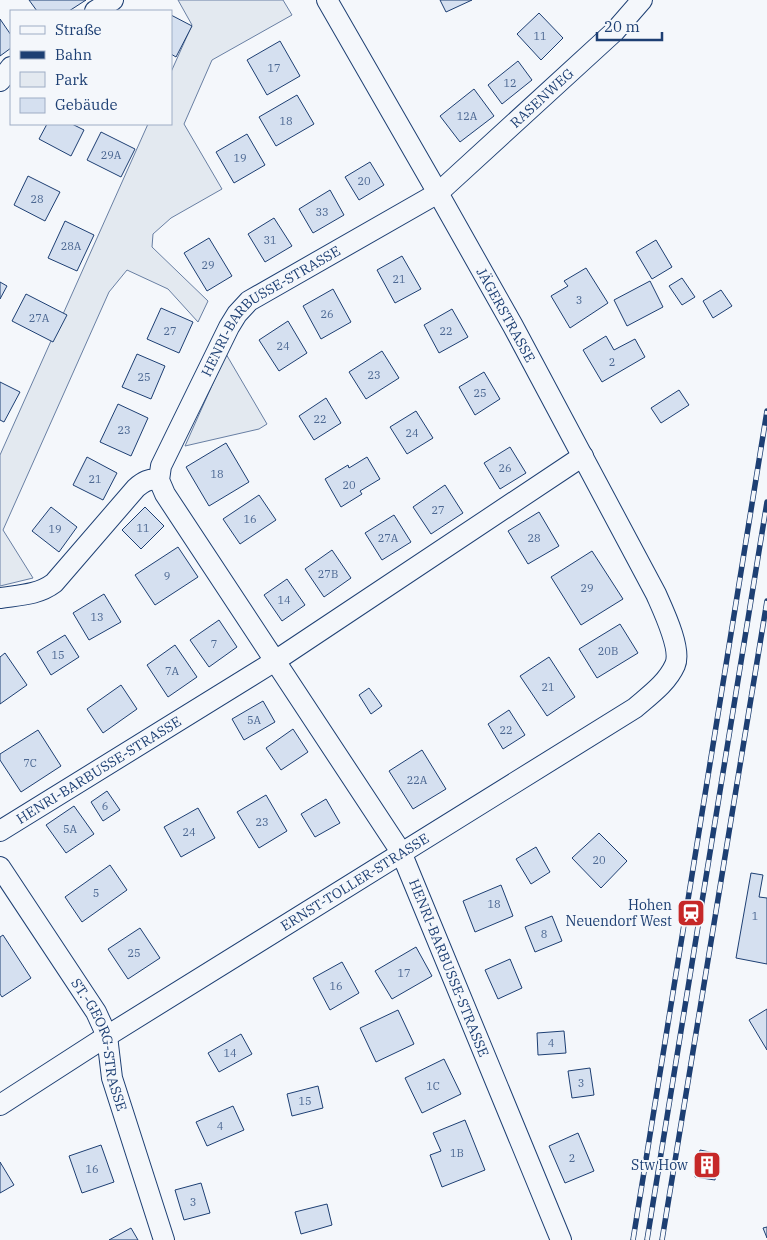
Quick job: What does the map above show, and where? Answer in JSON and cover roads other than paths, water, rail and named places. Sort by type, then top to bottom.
[{"type":"street","points":[[97,10],[112,0]]},
{"type":"street","name":"JÄGERSTRASSE","points":[[327,0],[438,193],[583,456],[656,594],[674,635]]},
{"type":"street","name":"RASENWEG","points":[[438,193],[615,31],[642,0]]},
{"type":"street","points":[[0,81],[10,68]]},
{"type":"street","name":"HENRI-BARBUSSE-STRASSE","points":[[438,193],[250,301],[237,314],[161,466],[159,480],[165,494],[401,852],[561,1240]]},
{"type":"street","name":"HENRI-BARBUSSE-STRASSE","points":[[0,831],[275,661],[583,456]]},
{"type":"street","points":[[0,598],[36,593],[46,589],[136,488],[152,479],[159,480]]},
{"type":"street","name":"ERNST-TOLLER-STRASSE","points":[[0,1105],[401,852],[635,708],[662,684],[676,664],[674,635]]},
{"type":"street","name":"ST.-GEORG-STRASSE","points":[[0,867],[96,1012],[107,1036],[112,1078],[164,1240]]},
{"type":"railway","points":[[633,1240],[767,411]]},
{"type":"railway","points":[[647,1240],[767,502]]},
{"type":"railway","points":[[662,1240],[767,601]]},
{"type":"place","name":"Hohen Neuendorf West","points":[[691,913]]},
{"type":"place","name":"Stw How","points":[[707,1165]]}]
